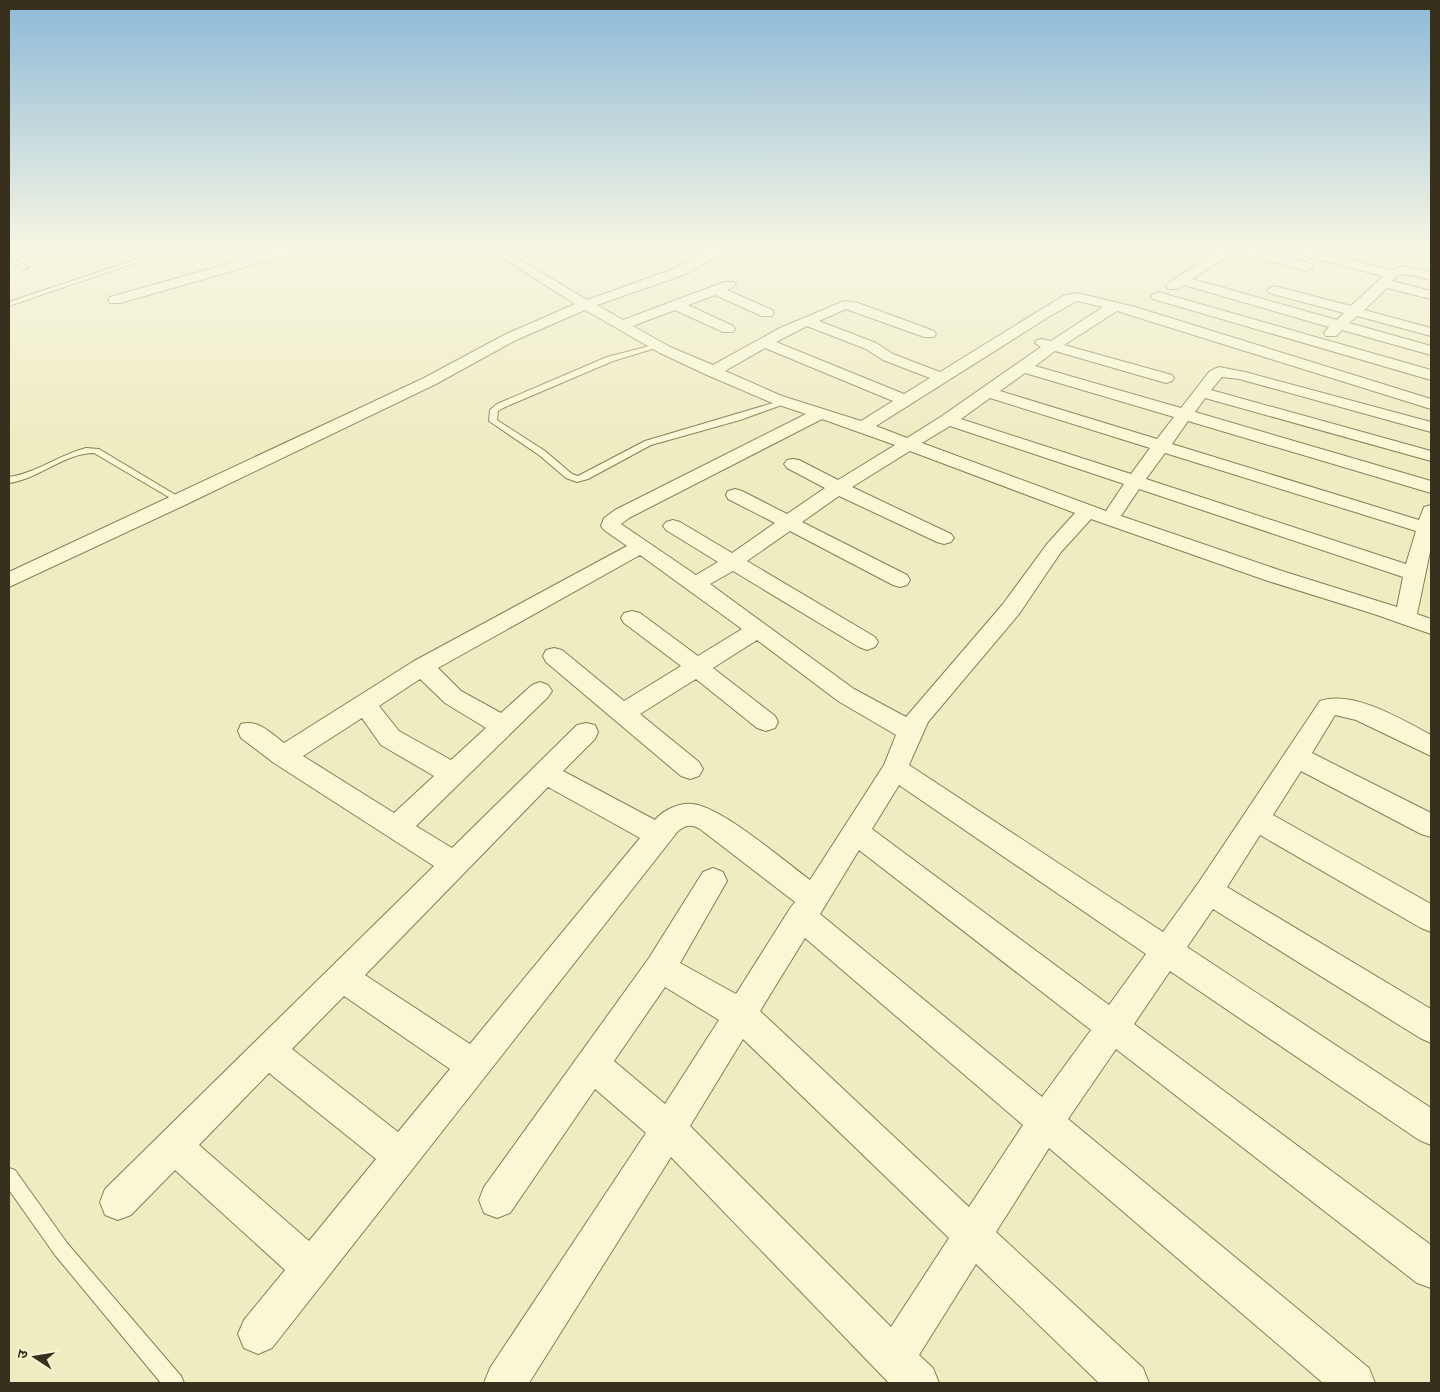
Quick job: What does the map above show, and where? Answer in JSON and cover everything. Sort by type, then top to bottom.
[{"type":"street","points":[[9,580],[53,557],[180,500],[430,381],[511,337],[567,313]]},
{"type":"street","points":[[600,313],[657,346],[712,372],[786,402],[863,427],[1098,515],[1281,579],[1406,617],[1431,627]]},
{"type":"street","points":[[622,325],[655,313]]},
{"type":"street","points":[[693,313],[728,329]]},
{"type":"street","points":[[712,372],[785,331],[829,313]]},
{"type":"street","points":[[870,313],[930,334]]},
{"type":"street","points":[[863,427],[940,377],[1047,313]]},
{"type":"street","points":[[696,584],[732,562],[838,488],[948,420],[1053,346],[1114,313]]},
{"type":"street","points":[[1139,313],[1431,404]]},
{"type":"street","points":[[1215,313],[1431,375]]},
{"type":"street","points":[[1298,313],[1431,351]]},
{"type":"street","points":[[1298,363],[1353,313]]},
{"type":"street","points":[[1362,313],[1431,332]]},
{"type":"street","points":[[809,322],[858,340],[888,357],[940,377]]},
{"type":"street","points":[[1012,334],[1166,378]]},
{"type":"street","points":[[766,343],[904,400]]},
{"type":"street","points":[[1022,367],[1431,487]]},
{"type":"street","points":[[505,1383],[620,1207],[895,769],[910,731],[919,716],[1011,609],[1054,548],[1098,515],[1135,482],[1214,375],[1219,372],[1228,372],[1431,427]]},
{"type":"street","points":[[987,392],[1160,447],[1428,520],[1414,574],[1406,617]]},
{"type":"street","points":[[1201,392],[1431,456]]},
{"type":"street","points":[[821,413],[614,518],[611,526],[696,584],[846,695],[910,731]]},
{"type":"street","points":[[948,420],[1414,574]]},
{"type":"street","points":[[793,464],[838,488],[944,538]]},
{"type":"street","points":[[735,495],[900,580]]},
{"type":"street","points":[[673,526],[867,642]]},
{"type":"street","points":[[283,756],[364,702],[422,667],[640,547]]},
{"type":"street","points":[[632,618],[766,722]]},
{"type":"street","points":[[622,714],[758,629]]},
{"type":"street","points":[[554,656],[690,769]]},
{"type":"street","points":[[422,667],[453,697],[503,726]]},
{"type":"street","points":[[396,828],[540,691]]},
{"type":"street","points":[[364,702],[390,738],[453,774]]},
{"type":"street","points":[[592,1064],[668,1128],[906,1370],[972,1235],[1044,1122],[1209,891],[1328,707],[1334,705],[1355,710],[1431,746]]},
{"type":"street","points":[[250,731],[283,756],[454,864]]},
{"type":"street","points":[[118,1202],[586,732]]},
{"type":"street","points":[[1297,757],[1431,826]]},
{"type":"street","points":[[895,769],[1431,1128]]},
{"type":"street","points":[[544,773],[659,835]]},
{"type":"street","points":[[258,1334],[668,823],[678,816],[687,813],[699,815],[710,820],[1044,1122],[1354,1383]]},
{"type":"street","points":[[1255,818],[1431,920]]},
{"type":"street","points":[[855,831],[1431,1269]]},
{"type":"street","points":[[497,1200],[660,968],[713,881]]},
{"type":"street","points":[[1209,891],[1431,1027]]},
{"type":"street","points":[[660,968],[740,1014],[1128,1383]]},
{"type":"street","points":[[342,976],[474,1066]]},
{"type":"street","points":[[268,1051],[401,1156]]},
{"type":"street","points":[[174,1146],[311,1268]]},
{"type":"lane","points":[[657,346],[610,359],[509,402],[494,410],[493,421],[542,454],[569,476],[576,479],[586,477],[657,439],[737,418],[786,402]]},
{"type":"lane","points":[[9,480],[24,477],[78,453],[91,450],[180,500]]},
{"type":"lane","points":[[9,1176],[61,1249],[174,1383]]}]
